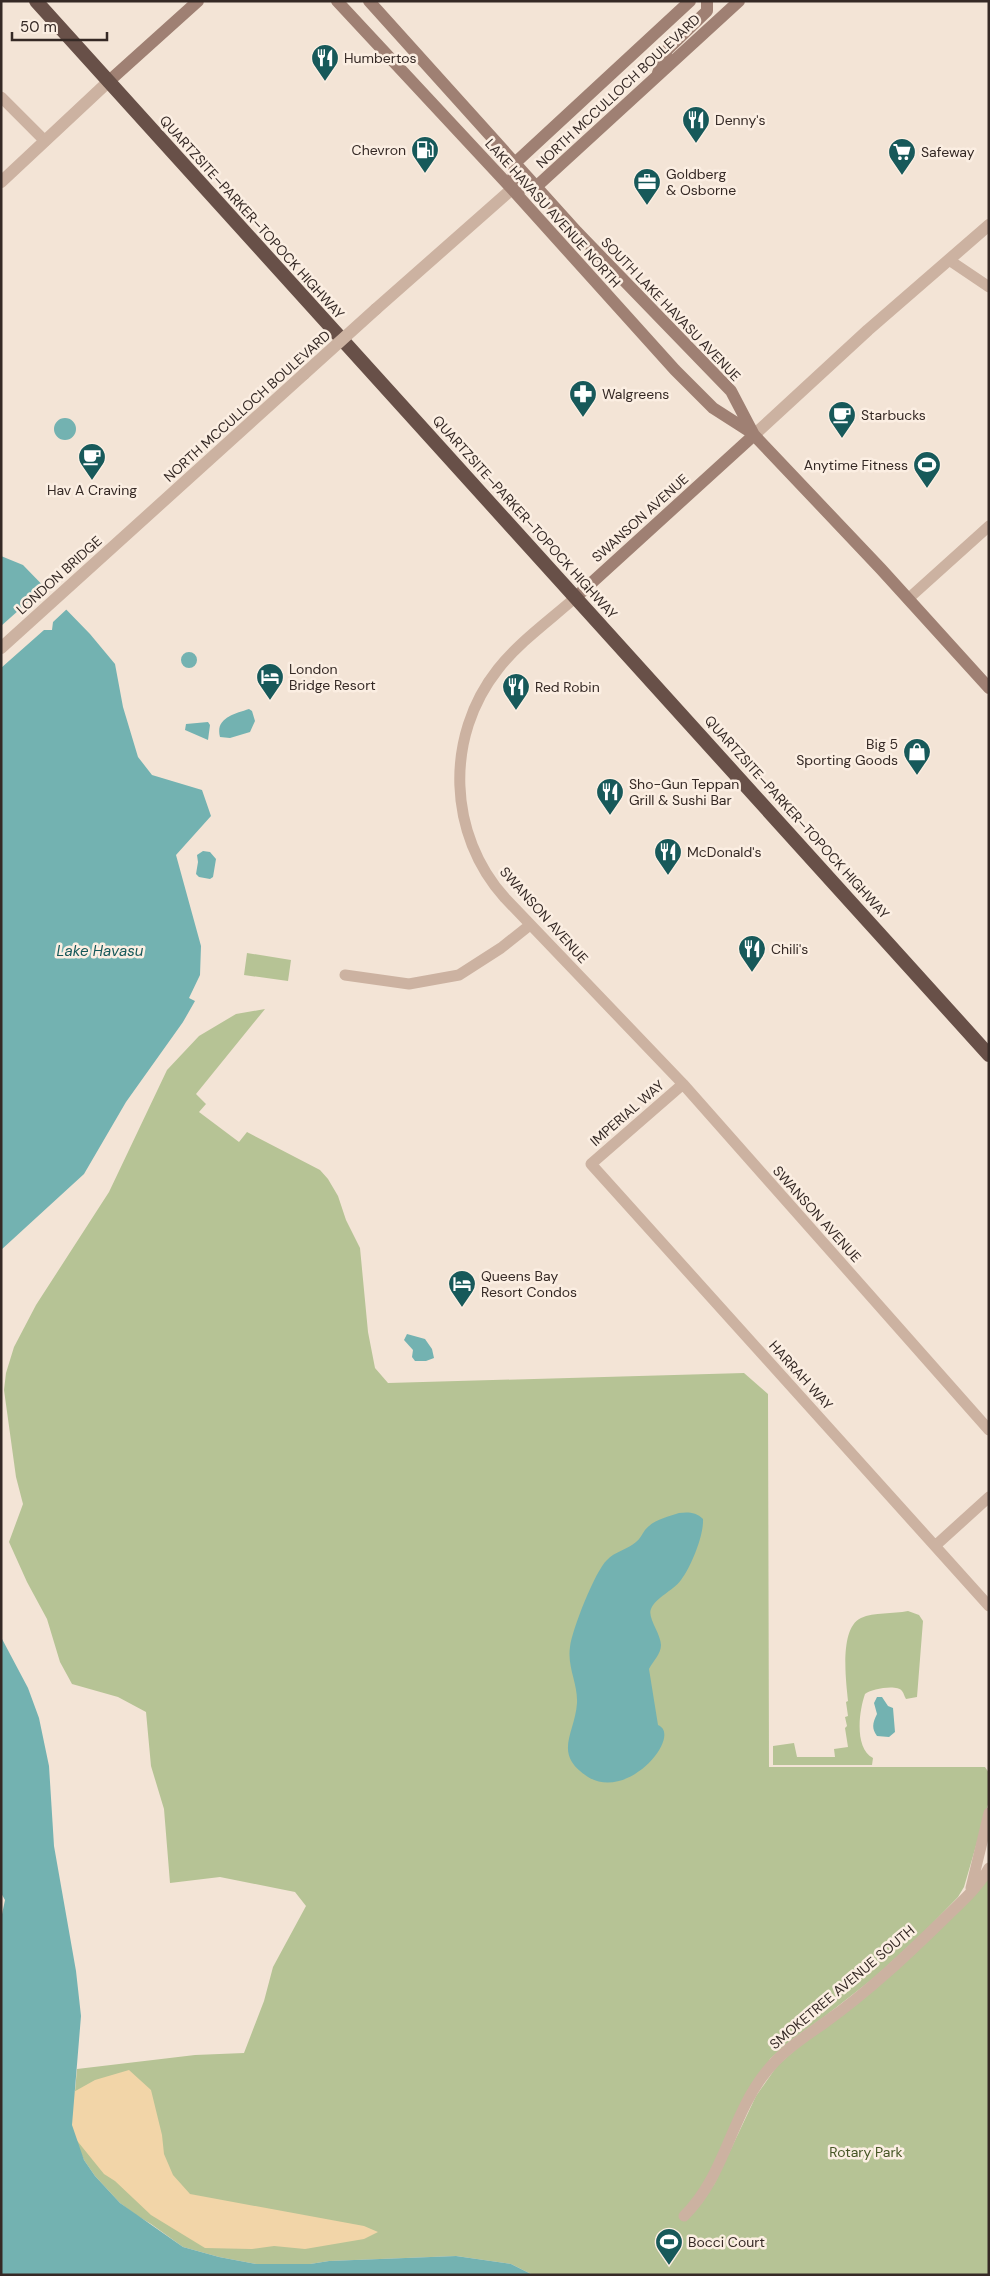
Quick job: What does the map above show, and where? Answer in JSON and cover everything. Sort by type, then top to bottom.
[{"type":"highway","name":"QUARTZSITE–PARKER–TOPOCK HIGHWAY","points":[[36,1],[989,1055]]},
{"type":"main road","points":[[108,82],[198,1]]},
{"type":"main road","name":"LAKE HAVASU AVENUE NORTH","points":[[336,1],[512,189],[675,370],[713,408],[754,434]]},
{"type":"main road","name":"LAKE HAVASU AVENUE NORTH","points":[[369,1],[528,176]]},
{"type":"main road","name":"NORTH MCCULLOCH BOULEVARD","points":[[690,1],[515,163],[512,189],[537,186],[738,1]]},
{"type":"main road","points":[[657,75],[667,50],[707,11],[707,1]]},
{"type":"main road","name":"SOUTH LAKE HAVASU AVENUE","points":[[528,176],[577,232],[730,392],[754,434],[908,598],[989,688]]},
{"type":"main road","name":"SWANSON AVENUE","points":[[576,597],[754,434]]},
{"type":"street","points":[[1,182],[108,82]]},
{"type":"street","points":[[1,98],[46,141]]},
{"type":"street","name":"NORTH MCCULLOCH BOULEVARD","points":[[137,525],[376,308],[512,189]]},
{"type":"street","name":"SWANSON AVENUE","points":[[754,434],[868,330],[989,224]]},
{"type":"street","points":[[949,260],[989,287]]},
{"type":"street","name":"LONDON BRIDGE","points":[[1,648],[137,525]]},
{"type":"street","points":[[908,598],[989,526]]},
{"type":"street","name":"SWANSON AVENUE","points":[[576,597],[507,658],[492,677],[473,711],[461,756],[461,802],[472,847],[496,888],[530,926],[683,1084],[989,1430]]},
{"type":"street","points":[[345,975],[409,984],[458,975],[501,948],[530,926]]},
{"type":"street","name":"IMPERIAL WAY","points":[[590,1164],[683,1084]]},
{"type":"street","name":"HARRAH WAY","points":[[590,1164],[989,1606]]},
{"type":"street","points":[[935,1546],[989,1497]]},
{"type":"street","points":[[970,1892],[989,1813]]},
{"type":"street","name":"SMOKETREE AVENUE SOUTH","points":[[684,2216],[709,2185],[751,2094],[770,2067],[793,2045],[827,2021],[878,1980],[926,1937],[970,1892],[989,1868]]},
{"type":"green space","points":[[247,953],[291,960],[288,981],[244,975]]},
{"type":"green space","name":"Rotary Park","points":[[265,1009],[196,1094],[206,1104],[199,1112],[239,1142],[247,1132],[320,1170],[328,1179],[338,1196],[346,1220],[360,1248],[368,1332],[375,1368],[388,1383],[744,1373],[768,1394],[769,1767],[985,1767],[989,1773],[989,1801],[964,1887],[958,1897],[923,1933],[875,1977],[790,2041],[770,2059],[713,2187],[756,2096],[777,2066],[989,1877],[989,2275],[533,2275],[511,2264],[456,2256],[329,2261],[310,2264],[256,2264],[219,2257],[183,2247],[120,2203],[95,2176],[84,2160],[76,2143],[72,2125],[77,2069],[195,2055],[244,2053],[264,2001],[273,1967],[306,1906],[295,1892],[220,1877],[170,1883],[164,1809],[151,1766],[146,1712],[118,1697],[72,1684],[60,1662],[47,1619],[27,1582],[9,1542],[23,1504],[16,1477],[4,1390],[6,1373],[14,1347],[36,1305],[109,1192],[167,1070],[199,1036],[236,1014]]},
{"type":"green space","points":[[908,1611],[919,1615],[923,1621],[917,1697],[906,1699],[902,1691],[895,1688],[878,1689],[865,1694],[861,1710],[860,1729],[863,1746],[873,1758],[872,1765],[773,1765],[773,1746],[794,1743],[797,1757],[835,1757],[834,1749],[848,1747],[845,1717],[848,1716],[846,1702],[848,1701],[846,1656],[849,1632],[854,1624],[866,1616]]},
{"type":"sand","points":[[129,2070],[151,2090],[162,2135],[164,2154],[173,2175],[190,2194],[364,2226],[378,2232],[364,2239],[305,2249],[274,2246],[252,2249],[205,2248],[151,2215],[115,2181],[104,2174],[66,2127],[70,2094],[95,2080]]},
{"type":"water","points":[[65,418],[73,421],[76,429],[73,437],[65,440],[57,437],[54,429],[57,421]]},
{"type":"water","name":"Lake Havasu","points":[[1,556],[23,565],[90,634],[115,664],[123,707],[138,757],[152,775],[202,790],[211,816],[176,855],[201,946],[200,975],[189,998],[195,1001],[183,1022],[126,1102],[84,1174],[1,1250]]},
{"type":"water","points":[[189,652],[195,654],[197,660],[195,666],[189,668],[183,666],[181,660],[183,654]]},
{"type":"water","points":[[249,709],[252,711],[255,721],[250,732],[230,738],[220,737],[220,725],[223,721],[232,715]]},
{"type":"water","points":[[208,722],[210,725],[208,740],[185,730],[186,724]]},
{"type":"water","points":[[203,851],[210,852],[216,859],[213,877],[210,879],[199,877],[196,874],[197,855]]},
{"type":"water","points":[[407,1334],[425,1339],[432,1349],[434,1358],[426,1361],[415,1361],[412,1357],[413,1350],[404,1340]]},
{"type":"water","points":[[679,1513],[698,1515],[703,1519],[703,1526],[693,1559],[685,1574],[678,1584],[653,1605],[650,1612],[661,1645],[649,1669],[658,1725],[664,1731],[663,1741],[658,1752],[648,1764],[635,1774],[620,1781],[604,1782],[588,1777],[577,1768],[568,1752],[568,1743],[577,1703],[569,1654],[572,1639],[579,1615],[596,1576],[607,1560],[636,1542],[652,1524],[660,1519]]},
{"type":"water","points":[[1,1637],[28,1688],[39,1718],[49,1766],[54,1846],[76,1971],[81,2016],[72,2125],[84,2160],[95,2176],[120,2203],[183,2247],[219,2257],[256,2264],[310,2264],[329,2261],[456,2256],[511,2264],[533,2275],[1,2275],[1,1919],[5,1900],[1,1893]]},
{"type":"water","points":[[877,1697],[882,1697],[888,1706],[893,1708],[895,1732],[889,1737],[877,1736],[873,1728],[877,1714],[874,1703]]},
{"type":"pier","points":[[46,586],[68,608],[53,622],[52,630],[44,630],[1,668],[1,626]]},
{"type":"place","name":"Humbertos","points":[[325,82]]},
{"type":"place","name":"Denny's","points":[[696,144]]},
{"type":"place","name":"Chevron","points":[[425,174]]},
{"type":"place","name":"Safeway","points":[[902,176]]},
{"type":"place","name":"Goldberg & Osborne","points":[[647,206]]},
{"type":"place","name":"Walgreens","points":[[583,418]]},
{"type":"place","name":"Starbucks","points":[[842,439]]},
{"type":"place","name":"Hav A Craving","points":[[92,481]]},
{"type":"place","name":"Anytime Fitness","points":[[927,489]]},
{"type":"place","name":"London Bridge Resort","points":[[270,701]]},
{"type":"place","name":"Red Robin","points":[[516,711]]},
{"type":"place","name":"Big 5 Sporting Goods","points":[[917,776]]},
{"type":"place","name":"Sho-Gun Teppan Grill & Sushi Bar","points":[[610,816]]},
{"type":"place","name":"McDonald's","points":[[668,876]]},
{"type":"place","name":"Chili's","points":[[752,973]]},
{"type":"place","name":"Queens Bay Resort Condos","points":[[462,1308]]},
{"type":"place","name":"Bocci Court","points":[[669,2266]]}]
